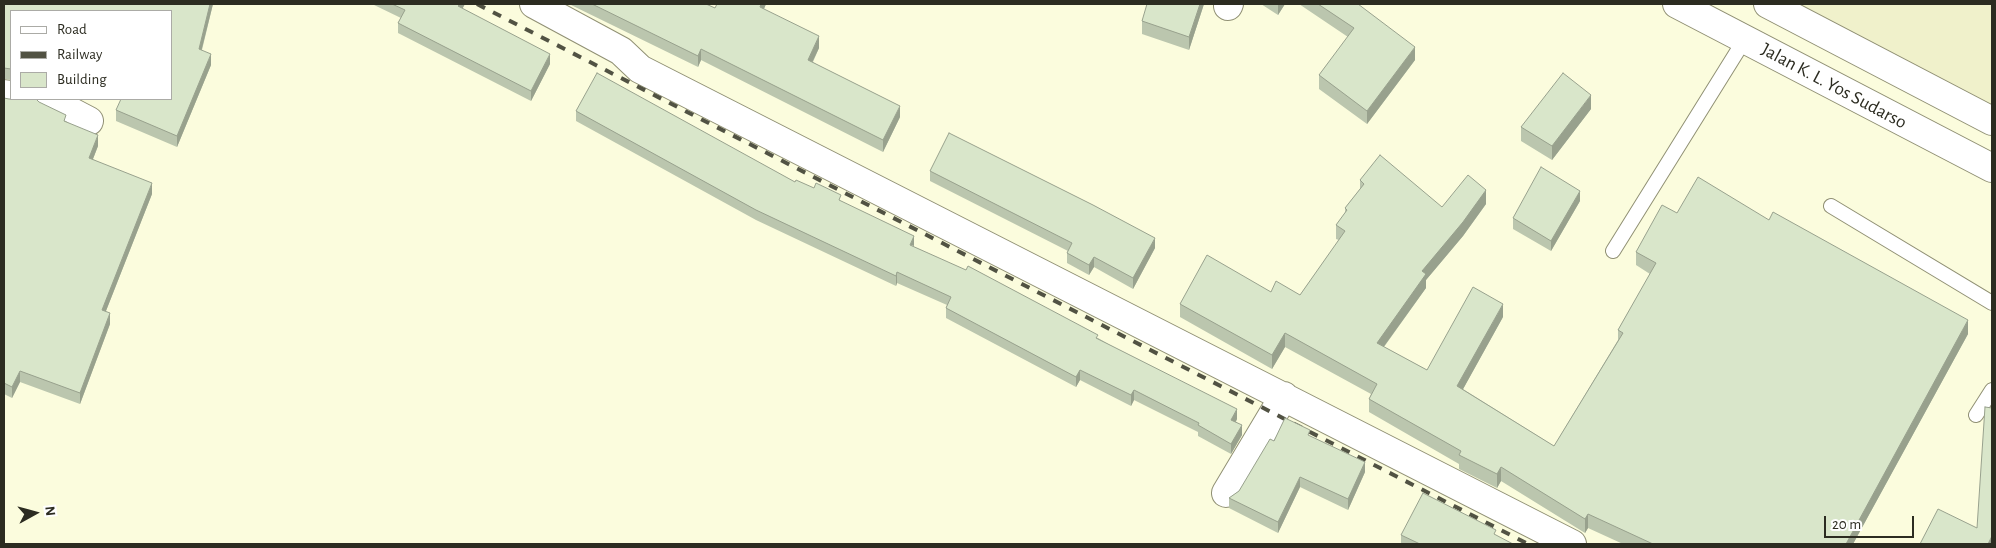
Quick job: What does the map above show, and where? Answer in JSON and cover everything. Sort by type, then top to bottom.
[{"type":"main road","points":[[534,4],[621,51],[640,69],[1572,544]]},
{"type":"main road","name":"Jalan K. L. Yos Sudarso","points":[[1676,4],[1992,168]]},
{"type":"main road","points":[[1768,4],[1992,121]]},
{"type":"main road","points":[[49,100],[89,122]]},
{"type":"main road","points":[[1226,493],[1284,396]]},
{"type":"lane","points":[[1613,251],[1745,39]]},
{"type":"lane","points":[[1831,206],[1992,304]]},
{"type":"lane","points":[[1976,415],[1992,390]]},
{"type":"shaded area","points":[[1800,4],[1992,4],[1992,113],[1795,11]]},
{"type":"building","points":[[4,4],[210,4],[199,49],[211,54],[177,136],[116,110],[121,100],[172,100],[172,10],[10,10],[10,69],[4,68]]},
{"type":"building","points":[[392,4],[460,4],[458,6],[550,54],[531,91],[398,23],[405,10]]},
{"type":"building","points":[[592,4],[706,4],[715,8],[717,4],[761,4],[760,7],[819,36],[808,60],[900,106],[883,140],[701,49],[698,56]]},
{"type":"building","points":[[1147,4],[1200,4],[1189,37],[1142,21]]},
{"type":"building","points":[[1318,4],[1358,4],[1415,47],[1367,111],[1319,75],[1354,28]]},
{"type":"building","points":[[597,73],[795,182],[796,180],[814,188],[816,183],[841,195],[839,200],[914,236],[910,245],[966,270],[968,266],[1098,335],[1096,338],[1237,409],[1231,420],[1242,425],[1231,444],[1198,425],[1199,423],[1134,390],[1131,395],[1080,370],[1076,377],[946,308],[951,297],[897,272],[896,276],[756,210],[576,111]]},
{"type":"building","points":[[1563,73],[1591,95],[1552,146],[1521,127]]},
{"type":"building","points":[[4,98],[10,100],[37,100],[66,115],[64,121],[98,135],[89,158],[152,183],[102,310],[110,313],[80,393],[20,371],[12,387],[4,383]]},
{"type":"building","points":[[949,133],[1155,238],[1133,278],[1094,257],[1089,265],[1067,253],[1072,243],[930,171]]},
{"type":"building","points":[[1380,155],[1442,207],[1468,175],[1486,190],[1463,222],[1422,271],[1426,274],[1377,343],[1427,370],[1473,287],[1503,304],[1457,386],[1554,446],[1623,333],[1618,330],[1656,263],[1636,252],[1662,205],[1677,213],[1698,177],[1769,220],[1773,212],[1968,320],[1846,544],[1653,544],[1588,514],[1585,519],[1501,467],[1497,474],[1459,455],[1461,451],[1369,399],[1377,384],[1285,333],[1272,355],[1180,304],[1207,255],[1271,292],[1276,281],[1300,295],[1345,231],[1336,225],[1347,210],[1345,208],[1364,184],[1360,180]]},
{"type":"building","points":[[1541,167],[1580,191],[1551,241],[1513,218]]},
{"type":"building","points":[[1985,407],[1992,408],[1992,536],[1988,544],[1920,544],[1938,509],[1977,528]]},
{"type":"building","points":[[1285,418],[1310,430],[1308,435],[1365,462],[1348,499],[1300,477],[1278,522],[1229,498],[1239,491],[1270,439],[1274,441]]},
{"type":"building","points":[[1423,493],[1496,530],[1494,534],[1513,544],[1420,544],[1401,535]]},
{"type":"railway","points":[[477,4],[1528,544]]}]
